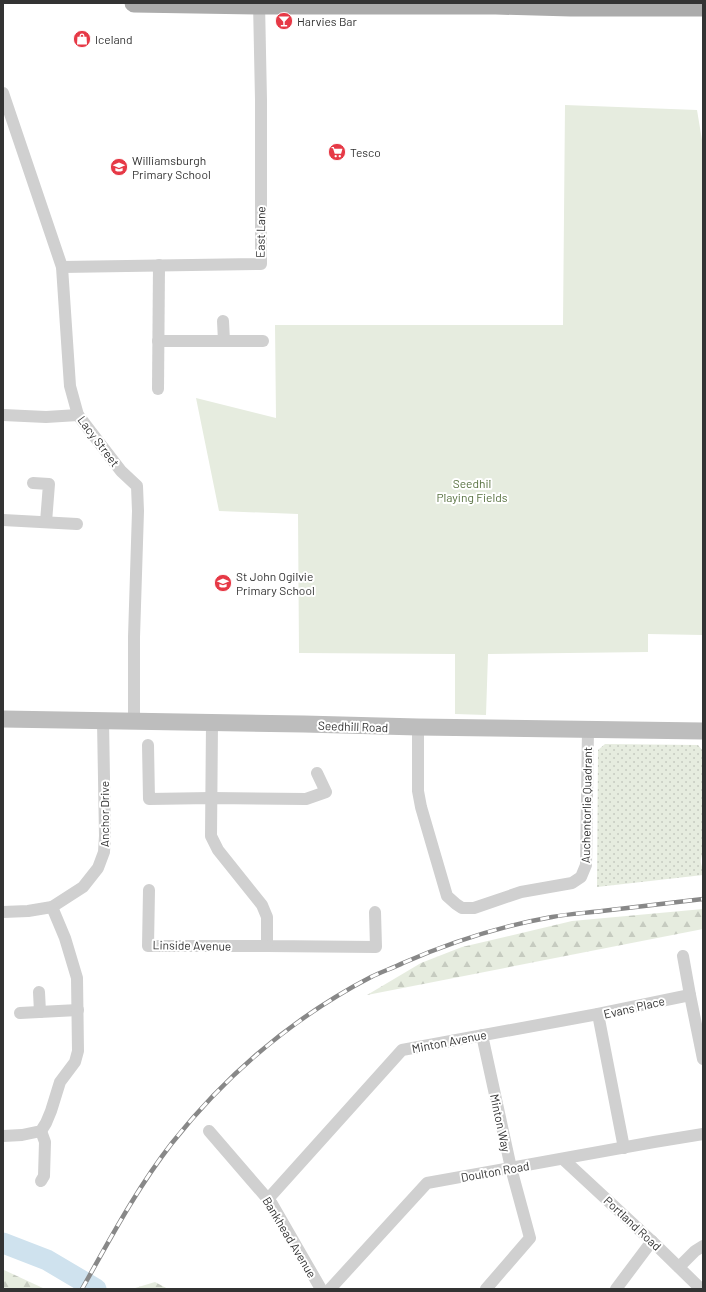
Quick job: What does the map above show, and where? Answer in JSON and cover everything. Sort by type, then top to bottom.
[{"type":"main road","points":[[134,3],[496,4],[571,7],[703,8]]},
{"type":"street","name":"East Lane","points":[[62,267],[261,264],[261,100],[259,4]]},
{"type":"street","name":"Lacy Street","points":[[3,93],[62,267],[70,386],[78,415],[121,470],[136,486],[138,512],[134,637],[134,722]]},
{"type":"street","points":[[158,389],[159,265]]},
{"type":"street","points":[[223,321],[224,341]]},
{"type":"street","points":[[158,341],[263,341]]},
{"type":"street","points":[[3,415],[46,417],[78,415]]},
{"type":"street","points":[[33,483],[49,484],[46,522]]},
{"type":"street","points":[[3,520],[77,524]]},
{"type":"street","name":"Seedhill Road","points":[[3,719],[703,731]]},
{"type":"street","name":"Anchor Drive","points":[[3,912],[28,911],[52,907],[83,887],[98,868],[104,852],[105,836],[103,721]]},
{"type":"street","points":[[212,723],[211,836],[218,850],[262,905],[267,917],[267,946]]},
{"type":"street","name":"Auchentorlie Quadrant","points":[[418,727],[418,791],[420,807],[447,896],[462,908],[474,908],[521,892],[572,883],[581,877],[586,865],[588,729]]},
{"type":"street","points":[[148,745],[149,799],[306,799],[326,792],[318,773]]},
{"type":"street","name":"Linside Avenue","points":[[149,890],[148,946],[376,947],[375,912]]},
{"type":"street","points":[[3,1136],[22,1135],[41,1131],[51,1111],[60,1082],[75,1062],[78,1051],[77,978],[65,938],[52,907]]},
{"type":"street","points":[[683,956],[703,1059]]},
{"type":"street","points":[[39,992],[40,1012]]},
{"type":"street","name":"Evans Place","points":[[624,1148],[598,1014],[690,995]]},
{"type":"street","points":[[20,1013],[78,1010]]},
{"type":"street","name":"Minton Avenue","points":[[268,1199],[402,1050],[598,1014]]},
{"type":"street","name":"Minton Way","points":[[482,1035],[511,1168],[530,1238],[486,1289]]},
{"type":"street","points":[[41,1131],[45,1142],[44,1176],[41,1181]]},
{"type":"street","name":"Bankhead Avenue","points":[[210,1131],[268,1199],[322,1289]]},
{"type":"street","name":"Doulton Road","points":[[330,1289],[427,1183],[703,1134]]},
{"type":"street","name":"Portland Road","points":[[563,1159],[652,1241],[701,1289]]},
{"type":"street","points":[[616,1289],[652,1241]]},
{"type":"street","points":[[679,1267],[695,1251],[703,1246]]},
{"type":"green space","name":"Seedhil Playing Fields","points":[[565,105],[697,110],[703,146],[703,635],[648,634],[648,652],[488,654],[486,715],[455,714],[455,654],[299,653],[298,514],[219,511],[196,398],[276,418],[275,325],[563,325]]},
{"type":"green space","points":[[605,744],[698,745],[703,751],[703,852],[701,862],[703,875],[597,887],[598,750]]},
{"type":"green space","points":[[703,909],[703,929],[367,995],[421,963],[462,947],[572,921]]},
{"type":"green space","points":[[4,1270],[45,1289],[3,1289]]},
{"type":"green space","points":[[155,1282],[168,1289],[132,1289]]},
{"type":"waterway","points":[[3,1243],[47,1260],[96,1289]]},
{"type":"railway","points":[[82,1289],[124,1214],[159,1160],[172,1143],[193,1118],[238,1071],[288,1029],[315,1010],[375,975],[421,955],[514,925],[564,915],[703,899]]},
{"type":"place","name":"Harvies Bar","points":[[284,21]]},
{"type":"place","name":"Iceland","points":[[82,39]]},
{"type":"place","name":"Tesco","points":[[337,152]]},
{"type":"place","name":"Williamsburgh Primary School","points":[[119,167]]},
{"type":"place","name":"St John Ogilvie Primary School","points":[[223,583]]}]
